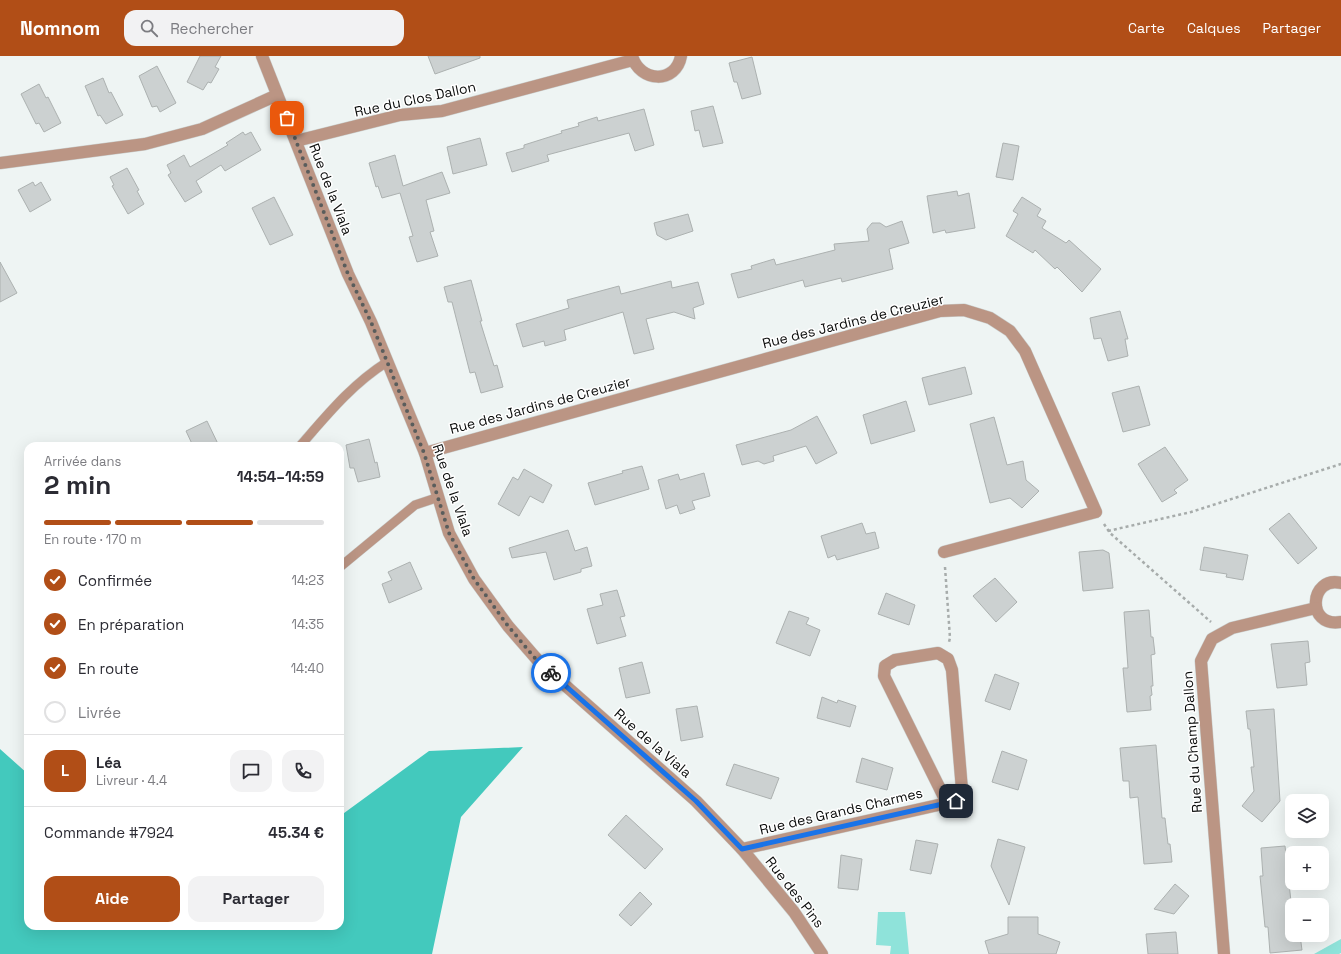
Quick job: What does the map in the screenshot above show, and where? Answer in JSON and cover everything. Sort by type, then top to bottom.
[{"type":"street","name":"Rue de la Viala","points":[[262,56],[348,274],[387,362],[424,453],[449,533],[474,579],[508,626],[540,664],[696,801],[742,849]]},
{"type":"street","name":"Rue du Clos Dallon","points":[[296,141],[400,115],[442,111],[633,58],[639,70],[654,77],[662,76],[670,73],[676,68],[681,56]]},
{"type":"street","points":[[0,164],[145,144],[202,129],[277,95]]},
{"type":"street","name":"Rue des Jardins de Creuzier","points":[[424,453],[940,312],[964,310],[990,318],[1010,331],[1025,351],[1096,512]]},
{"type":"street","points":[[944,552],[1096,512]]},
{"type":"street","points":[[1341,584],[1330,583],[1319,590],[1316,596],[1316,608],[1323,619],[1329,622],[1341,622]]},
{"type":"street","name":"Rue du Champ Dallon","points":[[1224,954],[1201,661],[1212,639],[1232,628],[1316,608]]},
{"type":"street","name":"Rue des Grands Charmes","points":[[742,849],[956,801],[962,790],[952,670],[948,659],[938,653],[895,660],[885,666],[884,676],[947,803]]},
{"type":"street","name":"Rue des Pins","points":[[742,849],[794,912],[822,954]]},
{"type":"lane","points":[[303,442],[335,405],[373,371],[387,362]]},
{"type":"lane","points":[[344,564],[416,505],[439,498]]},
{"type":"path","points":[[1108,531],[1191,512],[1341,464]]},
{"type":"path","points":[[1096,512],[1108,531],[1223,633]]},
{"type":"path","points":[[944,552],[950,638],[944,656]]},
{"type":"shaded area","points":[[523,747],[461,817],[432,954],[0,954],[0,749],[24,770],[24,930],[344,930],[344,813],[429,751]]},
{"type":"shaded area","points":[[878,912],[905,912],[909,954],[890,954],[891,946],[876,945]]},
{"type":"shaded area","points":[[1341,939],[1341,953],[1314,954]]},
{"type":"building","points":[[200,56],[221,56],[215,67],[219,69],[211,83],[208,82],[203,90],[187,82]]},
{"type":"building","points":[[428,56],[480,56],[480,58],[435,74]]},
{"type":"building","points":[[752,57],[761,94],[742,99],[737,82],[734,82],[729,63]]},
{"type":"building","points":[[157,66],[176,103],[160,112],[157,106],[152,107],[139,76]]},
{"type":"building","points":[[103,78],[109,93],[111,92],[123,115],[106,124],[100,115],[98,116],[85,86]]},
{"type":"building","points":[[39,84],[46,98],[48,97],[61,123],[44,132],[39,123],[36,124],[21,94]]},
{"type":"building","points":[[713,106],[723,143],[703,147],[699,130],[695,131],[691,111]]},
{"type":"building","points":[[644,109],[654,145],[635,151],[629,133],[547,155],[549,161],[512,172],[506,153],[524,148],[524,145],[562,133],[561,131],[579,126],[578,123],[597,117],[598,121]]},
{"type":"building","points":[[243,132],[245,135],[251,132],[261,150],[225,171],[221,165],[196,181],[202,192],[185,202],[168,175],[171,173],[167,165],[184,155],[190,167],[228,145],[226,143]]},
{"type":"building","points":[[480,138],[487,165],[453,174],[447,147]]},
{"type":"building","points":[[1003,143],[1019,146],[1013,180],[996,177]]},
{"type":"building","points":[[395,155],[403,186],[442,172],[450,193],[426,200],[434,231],[430,232],[438,256],[417,262],[409,237],[413,236],[400,193],[382,198],[378,186],[376,187],[369,163]]},
{"type":"building","points":[[127,168],[139,190],[137,191],[144,204],[128,214],[112,186],[114,185],[110,177]]},
{"type":"building","points":[[33,182],[35,186],[41,182],[51,200],[30,212],[18,190]]},
{"type":"building","points":[[957,191],[958,196],[969,193],[975,228],[946,233],[945,230],[933,233],[927,196]]},
{"type":"building","points":[[274,197],[293,235],[270,245],[252,208]]},
{"type":"building","points":[[1022,197],[1041,209],[1037,216],[1046,221],[1042,228],[1066,243],[1069,240],[1101,269],[1082,292],[1057,267],[1055,269],[1035,250],[1033,253],[1006,236],[1018,214],[1013,211]]},
{"type":"building","points":[[688,214],[693,231],[666,240],[657,235],[654,223]]},
{"type":"building","points":[[902,221],[909,243],[889,249],[893,269],[842,282],[841,278],[805,287],[803,280],[738,298],[731,274],[752,269],[751,266],[774,259],[776,265],[835,250],[834,244],[869,241],[867,229],[872,223],[880,223],[886,227]]},
{"type":"building","points":[[0,262],[17,293],[0,302]]},
{"type":"building","points":[[471,280],[482,321],[480,321],[494,366],[497,365],[503,387],[481,393],[475,372],[470,373],[452,302],[448,302],[444,287]]},
{"type":"building","points":[[671,281],[672,288],[698,282],[704,304],[693,308],[695,319],[674,312],[646,319],[654,349],[634,354],[623,312],[564,330],[566,340],[545,346],[544,341],[523,347],[516,324],[569,308],[567,300],[619,286],[621,294]]},
{"type":"building","points":[[1120,311],[1128,339],[1125,339],[1128,356],[1108,361],[1101,338],[1094,339],[1090,318]]},
{"type":"building","points":[[965,367],[972,394],[929,405],[922,378]]},
{"type":"building","points":[[1139,386],[1150,425],[1123,432],[1112,393]]},
{"type":"building","points":[[906,401],[915,431],[871,444],[863,415]]},
{"type":"building","points":[[817,416],[837,453],[816,464],[806,446],[773,456],[774,461],[764,464],[758,461],[742,465],[736,445],[791,430]]},
{"type":"building","points":[[994,417],[1007,465],[1023,461],[1026,480],[1039,491],[1022,508],[1010,498],[990,503],[970,424]]},
{"type":"building","points":[[207,421],[217,442],[191,442],[186,431]]},
{"type":"building","points":[[369,439],[375,463],[377,462],[380,477],[358,482],[354,468],[350,468],[346,445]]},
{"type":"building","points":[[1165,447],[1188,480],[1174,490],[1177,493],[1162,502],[1138,464]]},
{"type":"building","points":[[642,466],[649,489],[595,505],[588,483],[623,473],[622,471]]},
{"type":"building","points":[[524,469],[552,485],[543,503],[530,496],[519,516],[498,504],[513,477],[518,480]]},
{"type":"building","points":[[704,473],[710,496],[692,501],[695,509],[680,514],[677,505],[666,509],[658,480],[678,474],[680,480]]},
{"type":"building","points":[[1289,513],[1317,548],[1298,564],[1269,529]]},
{"type":"building","points":[[862,523],[866,534],[875,532],[879,548],[837,560],[835,555],[828,558],[821,536]]},
{"type":"building","points":[[568,530],[575,551],[587,547],[592,566],[581,569],[581,572],[554,580],[546,552],[512,558],[509,548]]},
{"type":"building","points":[[1204,547],[1248,555],[1243,580],[1226,577],[1227,574],[1200,570]]},
{"type":"building","points":[[1103,550],[1109,553],[1113,588],[1083,591],[1079,552]]},
{"type":"building","points":[[410,562],[422,589],[389,603],[382,584],[392,580],[388,572]]},
{"type":"building","points":[[995,578],[1017,602],[996,622],[973,596]]},
{"type":"building","points":[[617,590],[625,616],[620,617],[626,636],[597,644],[587,609],[603,605],[600,594]]},
{"type":"building","points":[[886,593],[915,605],[909,625],[878,614]]},
{"type":"building","points":[[1149,610],[1151,637],[1153,637],[1155,654],[1151,655],[1153,686],[1151,686],[1152,695],[1150,696],[1151,710],[1127,712],[1123,668],[1128,668],[1124,612]]},
{"type":"building","points":[[789,611],[809,618],[806,624],[820,630],[810,656],[776,643]]},
{"type":"building","points":[[1308,641],[1310,662],[1305,663],[1307,685],[1277,688],[1271,644]]},
{"type":"building","points":[[642,662],[650,693],[626,698],[619,668]]},
{"type":"building","points":[[995,674],[1019,683],[1010,710],[985,701]]},
{"type":"building","points":[[822,697],[837,703],[838,700],[856,706],[850,727],[817,718]]},
{"type":"building","points":[[697,706],[703,737],[681,741],[676,709]]},
{"type":"building","points":[[1274,709],[1280,801],[1262,822],[1242,806],[1254,791],[1251,767],[1254,767],[1250,729],[1248,729],[1246,711]]},
{"type":"building","points":[[1156,745],[1162,818],[1165,818],[1172,862],[1144,864],[1138,797],[1130,798],[1129,781],[1123,781],[1120,748]]},
{"type":"building","points":[[1002,751],[1027,760],[1018,790],[992,782]]},
{"type":"building","points":[[862,758],[893,768],[887,790],[856,782]]},
{"type":"building","points":[[734,764],[779,778],[771,799],[726,785]]},
{"type":"building","points":[[626,815],[663,849],[645,869],[608,835]]},
{"type":"building","points":[[998,839],[1025,847],[1009,905],[991,866]]},
{"type":"building","points":[[916,840],[938,844],[931,874],[910,870]]},
{"type":"building","points":[[1285,846],[1285,890],[1290,890],[1291,898],[1285,898],[1285,942],[1301,942],[1302,950],[1270,953],[1268,927],[1265,927],[1260,876],[1263,876],[1261,848]]},
{"type":"building","points":[[841,855],[862,859],[858,890],[838,888]]},
{"type":"building","points":[[1175,884],[1189,896],[1174,914],[1154,909]]},
{"type":"building","points":[[640,892],[652,904],[631,926],[619,915]]},
{"type":"building","points":[[1008,917],[1038,917],[1038,934],[1060,942],[1056,954],[989,954],[985,941],[1008,934]]},
{"type":"building","points":[[1176,932],[1178,954],[1148,954],[1146,934]]},
{"type":"way so far","points":[[287,118],[348,274],[371,322],[424,453],[449,533],[474,579],[508,626],[540,664],[551,673]]},
{"type":"route","points":[[551,673],[696,801],[742,849],[956,801]]}]
